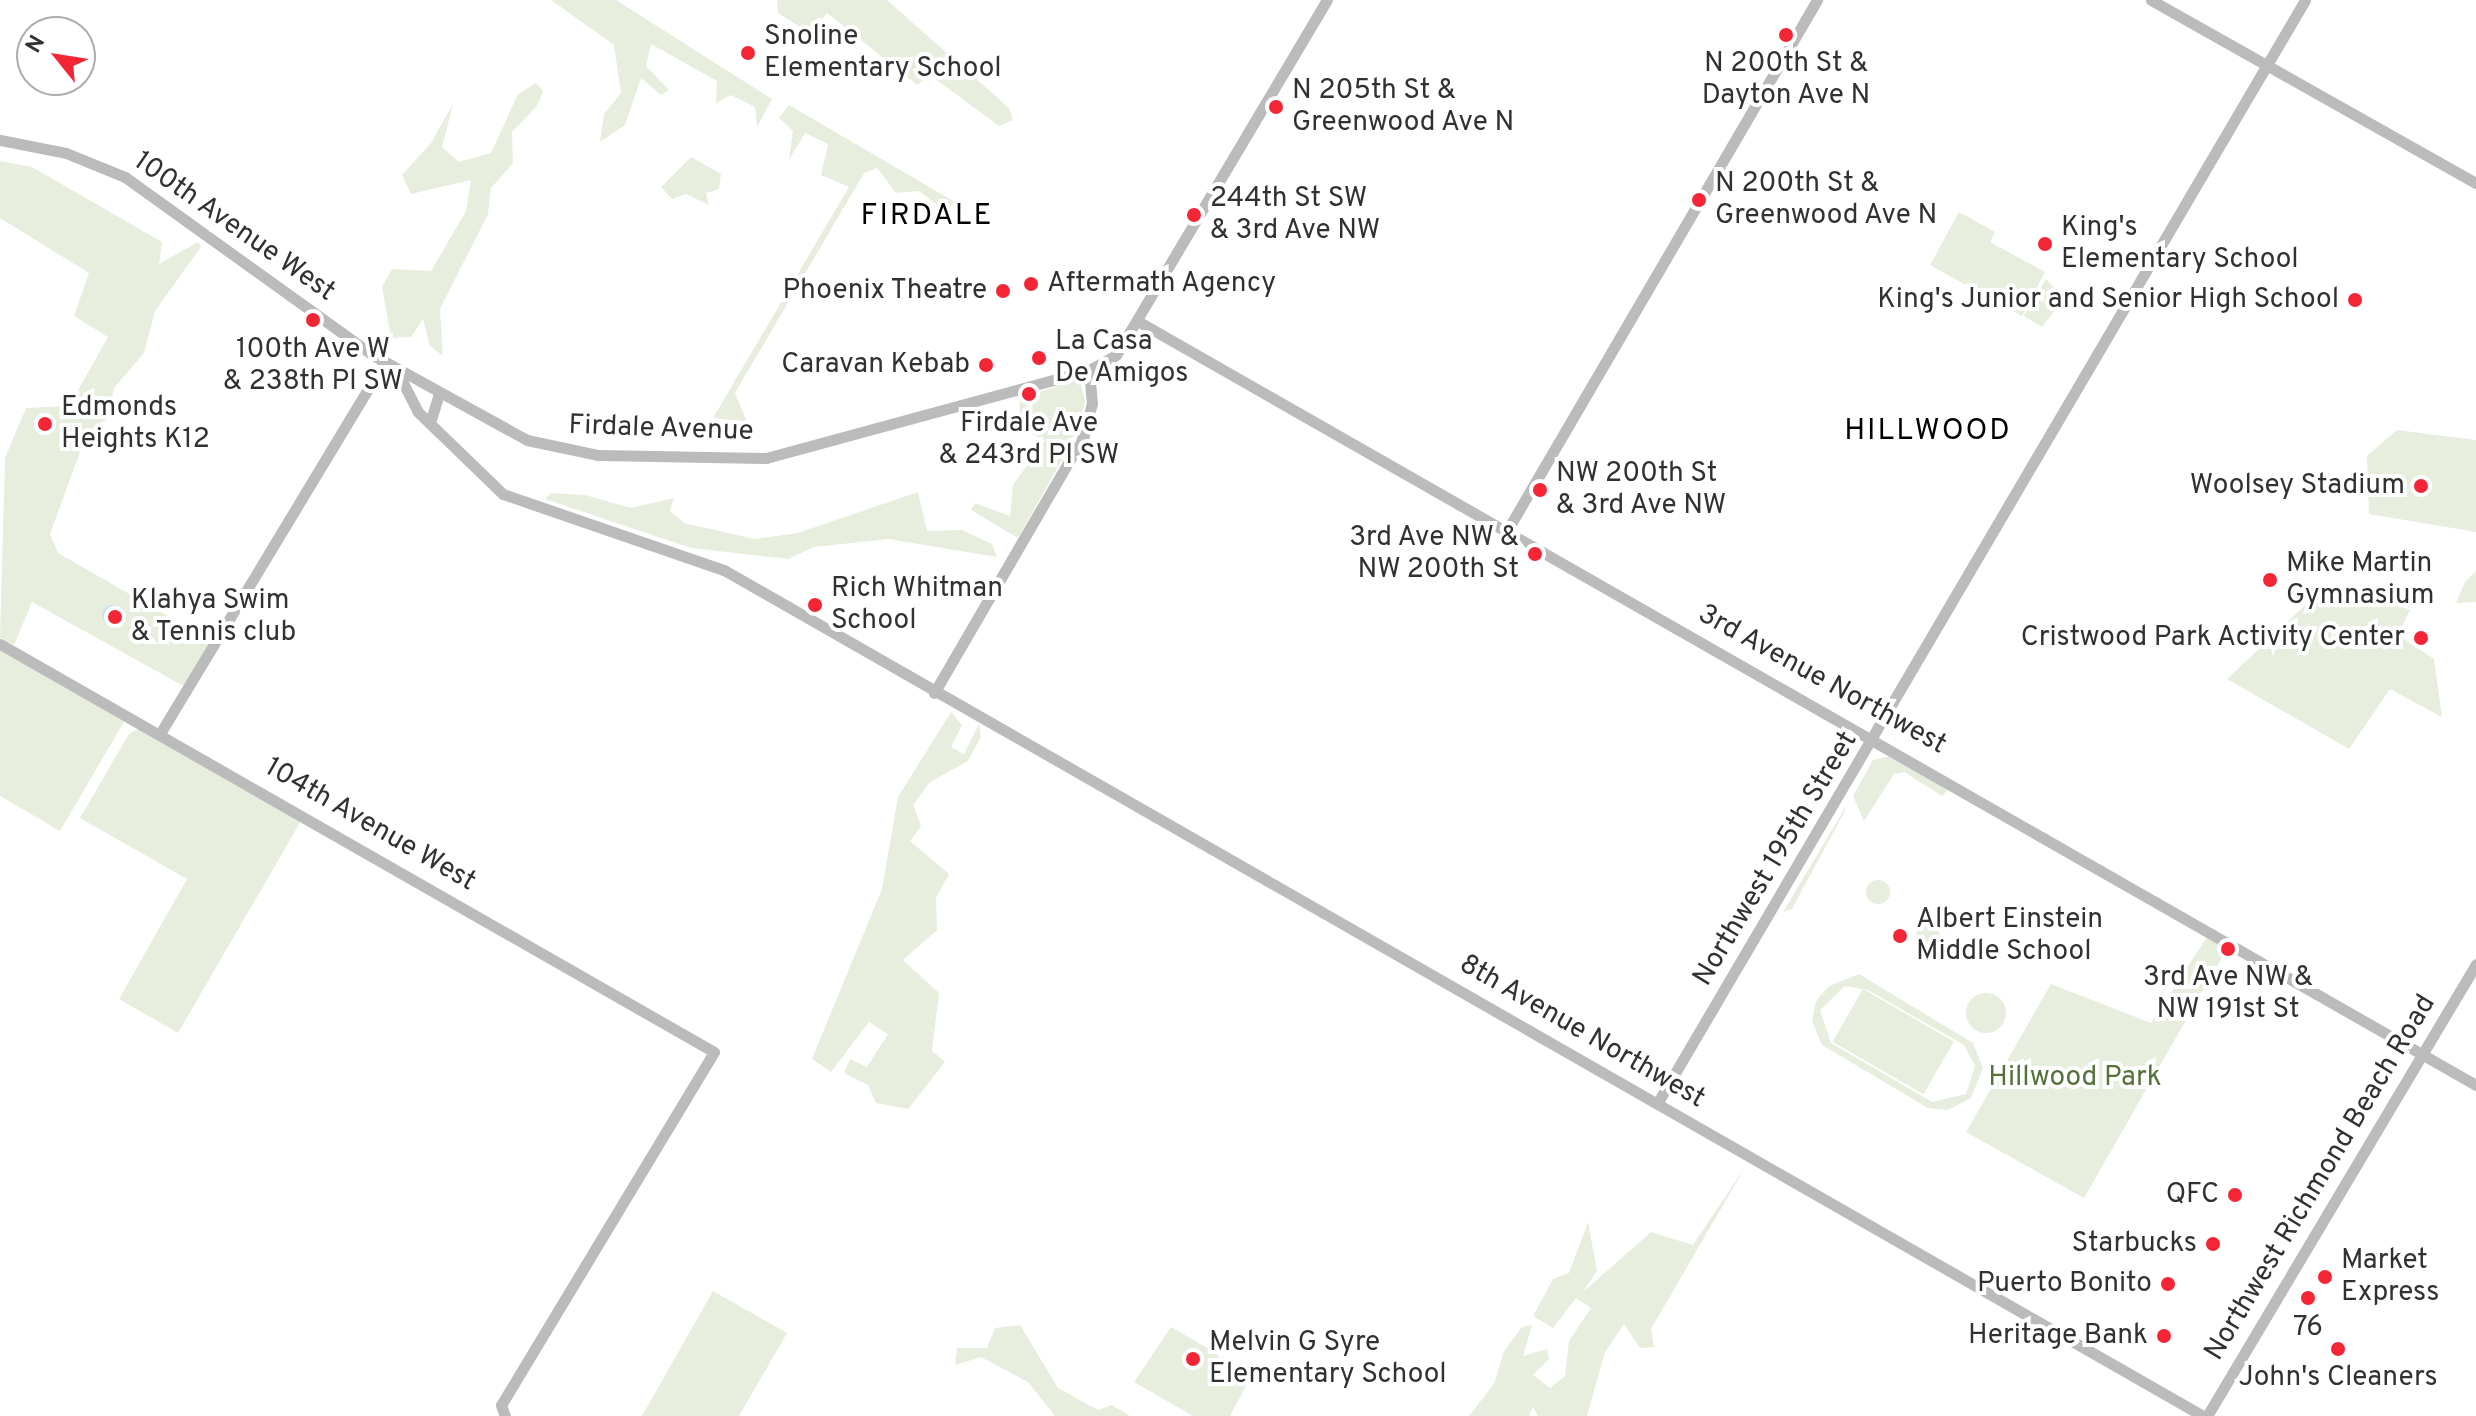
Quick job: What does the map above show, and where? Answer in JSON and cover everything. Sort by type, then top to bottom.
[{"type":"street","name":"Firdale Avenue","points":[[384,362],[509,432],[567,452],[738,459],[805,449],[1089,370],[1116,355],[1141,323],[1327,0]]},
{"type":"street","points":[[1508,529],[1817,0]]},
{"type":"street","points":[[2151,0],[2476,183]]},
{"type":"street","name":"Northwest 195th Street","points":[[1658,1102],[1877,737],[2305,0]]},
{"type":"street","name":"100th Avenue West","points":[[0,140],[66,153],[125,177],[384,362]]},
{"type":"street","name":"3rd Avenue Northwest","points":[[1141,323],[1877,737],[2476,1085]]},
{"type":"street","points":[[161,732],[384,362]]},
{"type":"street","points":[[396,369],[430,423],[503,494],[701,558],[934,693],[1084,435],[1092,404],[1089,370]]},
{"type":"street","points":[[430,423],[439,393]]},
{"type":"street","name":"104th Avenue West","points":[[0,644],[161,732],[714,1052],[504,1399],[505,1416]]},
{"type":"street","name":"8th Avenue Northwest","points":[[934,693],[1658,1102],[2205,1416]]},
{"type":"street","name":"Northwest Richmond Beach Road","points":[[2205,1416],[2476,964]]},
{"type":"green space","points":[[551,0],[616,0],[772,99],[757,127],[755,107],[731,95],[716,103],[717,81],[651,44],[646,66],[669,90],[661,95],[641,78],[625,125],[600,142],[604,114],[621,93],[614,45]]},
{"type":"green space","points":[[777,0],[887,0],[1009,108],[1013,120],[999,126],[930,75],[917,85],[827,13],[811,34],[778,13]]},
{"type":"green space","points":[[536,83],[543,91],[537,106],[512,132],[513,163],[491,188],[488,214],[440,309],[443,356],[430,346],[423,319],[411,337],[391,338],[382,287],[392,269],[431,271],[466,211],[471,180],[411,194],[402,175],[431,143],[453,104],[442,147],[459,162],[491,153],[518,94]]},
{"type":"green space","points":[[789,105],[955,202],[945,211],[919,191],[896,193],[877,168],[864,173],[735,393],[747,422],[713,418],[849,187],[821,175],[828,144],[805,133],[789,160],[793,131],[779,118]]},
{"type":"green space","points":[[691,157],[721,174],[719,189],[706,193],[709,205],[686,194],[672,199],[661,187]]},
{"type":"green space","points":[[0,161],[32,167],[162,242],[159,264],[198,242],[201,247],[155,311],[144,353],[114,388],[108,418],[87,433],[50,534],[58,553],[213,642],[187,688],[32,602],[14,645],[0,638],[5,458],[26,408],[69,406],[108,337],[74,316],[89,273],[0,218]]},
{"type":"green space","points":[[1959,212],[1995,232],[1990,242],[2045,272],[2022,316],[1930,265]]},
{"type":"green space","points":[[2046,279],[2064,299],[2042,327],[2024,316]]},
{"type":"green space","points":[[1080,379],[1085,402],[1077,433],[1018,538],[971,510],[975,503],[1010,516],[1013,485],[1045,440],[1019,428],[1020,398]]},
{"type":"green space","name":"Woolsey Stadium","points":[[2397,430],[2476,440],[2476,532],[2369,514],[2367,456]]},
{"type":"green space","points":[[918,492],[927,531],[962,530],[992,544],[997,557],[889,539],[814,547],[788,559],[691,548],[545,499],[551,493],[585,495],[631,508],[674,498],[670,511],[684,523],[754,539],[798,533]]},
{"type":"green space","points":[[2476,571],[2476,602],[2456,603],[2465,582]]},
{"type":"green space","points":[[2353,590],[2410,610],[2398,635],[2434,659],[2442,717],[2390,689],[2349,749],[2227,679],[2319,592]]},
{"type":"green space","points":[[0,650],[125,720],[60,831],[0,796]]},
{"type":"green space","points":[[951,712],[962,725],[951,747],[964,754],[979,724],[981,737],[968,761],[930,782],[913,805],[921,826],[910,841],[949,874],[936,898],[937,930],[903,960],[939,993],[932,1051],[945,1062],[908,1109],[876,1103],[868,1085],[844,1073],[850,1059],[867,1067],[888,1034],[869,1022],[831,1072],[812,1059],[882,889],[898,797]]},
{"type":"green space","points":[[140,728],[301,821],[178,1033],[119,999],[187,879],[80,818],[129,734]]},
{"type":"green space","points":[[1891,756],[1948,790],[1942,796],[1904,772],[1894,774],[1864,821],[1853,796],[1873,760]]},
{"type":"green space","points":[[1845,808],[1792,909],[1783,912]]},
{"type":"green space","points":[[1878,880],[1887,883],[1890,892],[1887,901],[1878,904],[1869,901],[1866,892],[1869,883]]},
{"type":"green space","points":[[1928,926],[1937,930],[1941,939],[1937,948],[1928,952],[1919,948],[1915,939],[1919,930]]},
{"type":"green space","name":"Hillwood Park","points":[[2207,937],[2228,947],[2084,1198],[1966,1132],[2051,984],[2151,1023]]},
{"type":"green space","points":[[1859,974],[1973,1043],[1983,1068],[1971,1098],[1948,1110],[1928,1108],[1822,1045],[1812,1021],[1816,1001],[1829,986]],"holes":[[[1845,986],[1868,990],[1964,1045],[1975,1066],[1966,1094],[1932,1102],[1831,1043],[1820,1010]]]},
{"type":"green space","points":[[1863,989],[1954,1042],[1923,1094],[1832,1042]]},
{"type":"green space","points":[[1986,993],[2000,999],[2006,1013],[2000,1027],[1986,1033],[1972,1027],[1966,1013],[1972,999]]},
{"type":"green space","points":[[1747,1164],[1651,1329],[1654,1347],[1640,1348],[1624,1324],[1605,1352],[1587,1416],[1538,1416],[1533,1407],[1529,1416],[1469,1416],[1494,1384],[1504,1351],[1522,1327],[1532,1325],[1523,1356],[1547,1349],[1549,1359],[1533,1375],[1550,1388],[1565,1376],[1569,1341],[1591,1308],[1576,1298],[1553,1328],[1533,1316],[1553,1279],[1569,1273],[1588,1222],[1597,1271],[1582,1293],[1651,1232],[1693,1245]]},
{"type":"green space","points":[[713,1291],[787,1333],[739,1416],[642,1416]]},
{"type":"green space","points":[[1020,1325],[1058,1388],[1098,1410],[1112,1405],[1130,1416],[1055,1416],[1028,1382],[981,1357],[955,1365],[957,1348],[987,1348],[995,1328]]},
{"type":"green space","points":[[1171,1327],[1252,1374],[1230,1416],[1193,1416],[1134,1382]]},
{"type":"water","points":[[108,605],[116,605],[122,615],[116,625],[108,625],[102,619],[102,611]]},
{"type":"place","name":"N 200th St & Dayton Ave N","points":[[1786,35]]},
{"type":"place","name":"Snoline Elementary School","points":[[748,53]]},
{"type":"place","name":"N 205th St & Greenwood Ave N","points":[[1276,107]]},
{"type":"place","name":"N 200th St & Greenwood Ave N","points":[[1699,200]]},
{"type":"place","name":"244th St SW & 3rd Ave NW","points":[[1194,215]]},
{"type":"place","name":"King's Elementary School","points":[[2045,244]]},
{"type":"place","name":"Aftermath Agency","points":[[1031,284]]},
{"type":"place","name":"Phoenix Theatre","points":[[1003,291]]},
{"type":"place","name":"King's Junior and Senior High School","points":[[2355,300]]},
{"type":"place","name":"100th Ave W & 238th Pl SW","points":[[313,320]]},
{"type":"place","name":"La Casa De Amigos","points":[[1039,358]]},
{"type":"place","name":"Caravan Kebab","points":[[986,365]]},
{"type":"place","name":"Firdale Ave & 243rd Pl SW","points":[[1029,394]]},
{"type":"place","name":"Edmonds Heights K12","points":[[45,424]]},
{"type":"place","name":"Woolsey Stadium","points":[[2421,486]]},
{"type":"place","name":"NW 200th St & 3rd Ave NW","points":[[1540,490]]},
{"type":"place","name":"3rd Ave NW & NW 200th St","points":[[1535,554]]},
{"type":"place","name":"Mike Martin Gymnasium","points":[[2270,580]]},
{"type":"place","name":"Rich Whitman School","points":[[815,605]]},
{"type":"place","name":"Klahya Swim & Tennis club","points":[[115,617]]},
{"type":"place","name":"Cristwood Park Activity Center","points":[[2421,638]]},
{"type":"place","name":"Albert Einstein Middle School","points":[[1900,936]]},
{"type":"place","name":"3rd Ave NW & NW 191st St","points":[[2228,949]]},
{"type":"place","name":"QFC","points":[[2235,1195]]},
{"type":"place","name":"Starbucks","points":[[2213,1244]]},
{"type":"place","name":"Market Express","points":[[2325,1277]]},
{"type":"place","name":"Puerto Bonito","points":[[2168,1284]]},
{"type":"place","name":"76","points":[[2308,1298]]},
{"type":"place","name":"Heritage Bank","points":[[2164,1336]]},
{"type":"place","name":"John's Cleaners","points":[[2338,1349]]},
{"type":"place","name":"Melvin G Syre Elementary School","points":[[1193,1359]]},
{"type":"district","name":"FIRDALE","points":[[927,217]]},
{"type":"district","name":"HILLWOOD","points":[[1928,432]]}]
